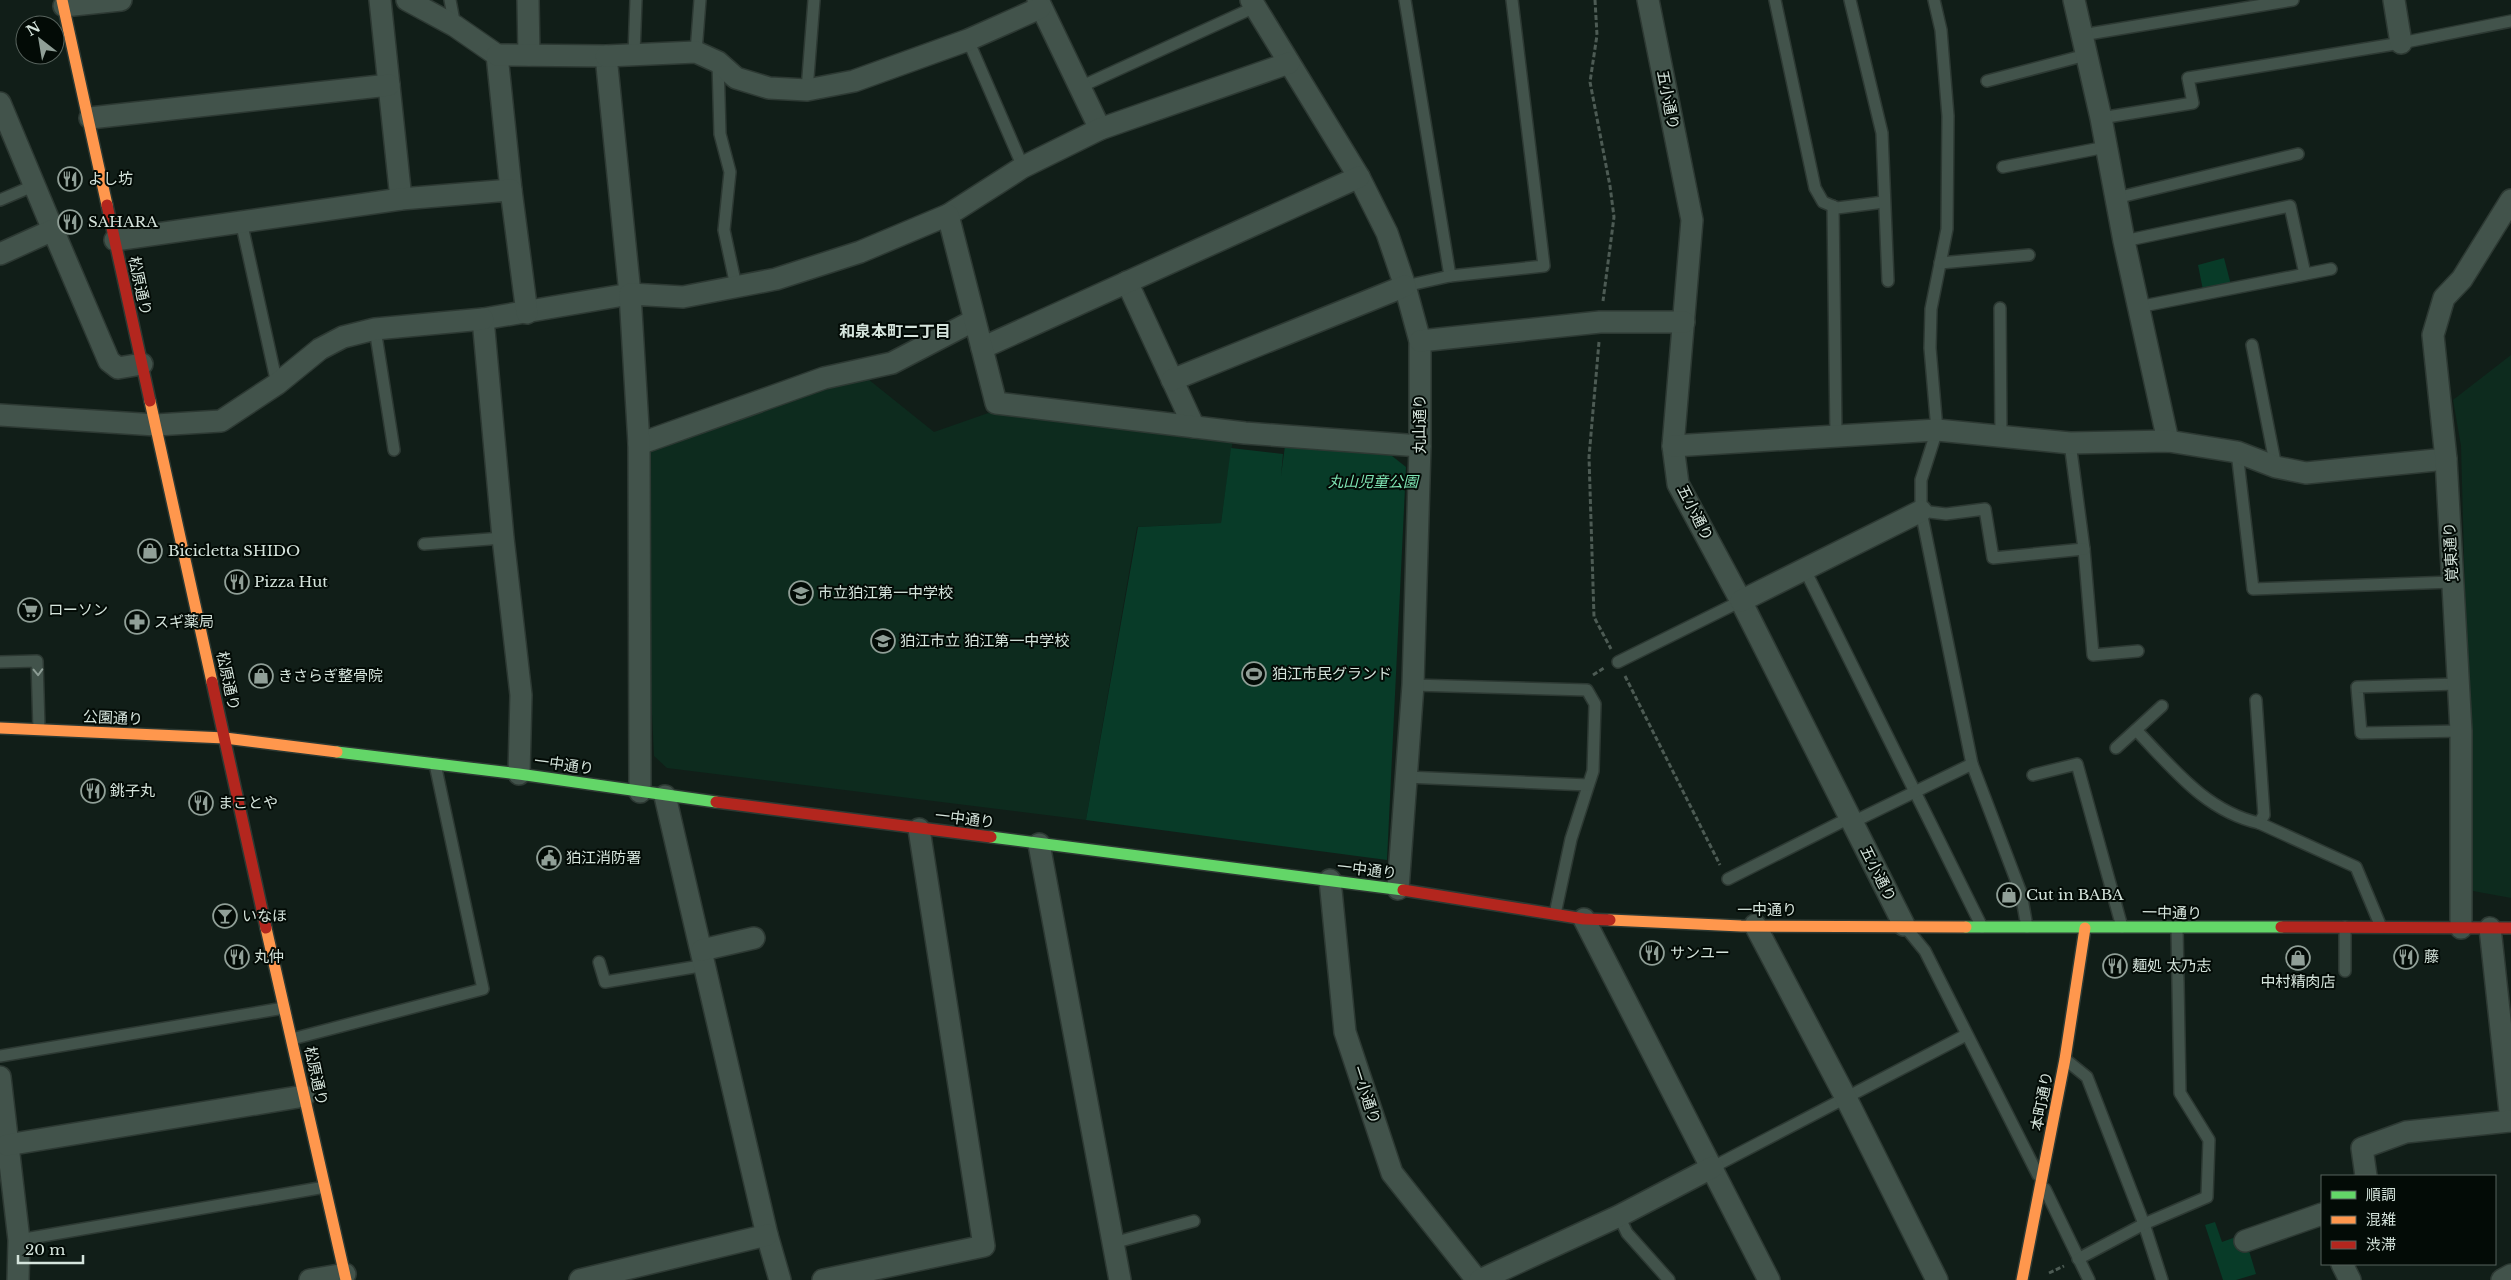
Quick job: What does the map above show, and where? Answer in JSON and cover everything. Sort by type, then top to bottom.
[{"type":"street","points":[[63,3],[121,0]]},
{"type":"street","points":[[380,0],[401,199]]},
{"type":"street","points":[[407,0],[455,26],[497,54],[606,56],[696,52],[718,62],[736,78],[769,88],[807,90],[854,81],[968,40],[1039,4],[1100,129]]},
{"type":"street","points":[[528,0],[529,55]]},
{"type":"street","name":"五小通り","points":[[1648,0],[1692,220],[1673,446],[1678,484],[1741,601],[1904,925]]},
{"type":"street","points":[[2074,0],[2101,118],[2124,241],[2168,441]]},
{"type":"street","points":[[2394,0],[2401,43]]},
{"type":"street","name":"松原通り","points":[[63,3],[90,118],[142,364],[345,1277]]},
{"type":"street","name":"丸山通り","points":[[1253,4],[1358,177],[1386,233],[1406,286],[1420,341],[1420,446],[1412,685],[1398,889]]},
{"type":"street","points":[[497,54],[511,190],[527,313]]},
{"type":"street","points":[[606,56],[630,294],[639,444],[640,792]]},
{"type":"street","points":[[0,415],[156,425],[220,421],[277,384],[320,349],[343,337],[375,329],[527,313],[630,294],[683,298],[776,279],[860,252],[948,216],[1023,167],[1100,129],[1289,63]]},
{"type":"street","points":[[90,118],[389,85]]},
{"type":"street","points":[[0,103],[33,186],[109,361],[118,368],[142,364]]},
{"type":"street","points":[[982,348],[1358,177]]},
{"type":"street","points":[[115,240],[241,220],[401,199],[511,190]]},
{"type":"street","name":"覚東通り","points":[[2461,928],[2461,731],[2446,459],[2433,335],[2444,298],[2462,279],[2511,200]]},
{"type":"street","points":[[948,216],[973,321],[996,403],[1194,427],[1420,446]]},
{"type":"street","points":[[0,254],[53,230]]},
{"type":"street","points":[[1127,282],[1194,427]]},
{"type":"street","points":[[1172,380],[1406,286]]},
{"type":"street","points":[[483,319],[503,538],[521,695],[519,774]]},
{"type":"street","points":[[639,444],[824,378],[892,363],[973,321]]},
{"type":"street","points":[[1420,341],[1600,322],[1684,322]]},
{"type":"street","points":[[1673,446],[1938,430],[2070,443],[2168,441],[2237,452],[2276,467],[2306,473],[2446,459]]},
{"type":"street","points":[[1741,601],[1921,511]]},
{"type":"street","name":"公園通り","points":[[0,728],[225,738]]},
{"type":"street","name":"一中通り","points":[[225,738],[519,774],[665,796],[1398,889],[1584,919],[1755,925],[2085,928],[2501,928]]},
{"type":"street","points":[[665,796],[767,1235],[780,1280]]},
{"type":"street","points":[[823,1280],[984,1246],[919,829]]},
{"type":"street","points":[[1039,844],[1120,1280]]},
{"type":"street","name":"一小通り","points":[[1330,880],[1345,1032],[1392,1173],[1478,1280]]},
{"type":"street","points":[[1584,919],[1713,1167],[1769,1280]]},
{"type":"street","points":[[1755,925],[1846,1098],[1937,1280]]},
{"type":"street","name":"本町通り","points":[[2022,1280],[2066,1060],[2085,928]]},
{"type":"street","points":[[2366,1175],[2362,1148],[2406,1132],[2511,1113],[2501,928]]},
{"type":"street","points":[[704,958],[754,938]]},
{"type":"street","points":[[0,1077],[4,1138],[19,1240],[18,1280]]},
{"type":"street","points":[[4,1138],[304,1096]]},
{"type":"street","points":[[1478,1280],[1619,1216],[1713,1167]]},
{"type":"street","points":[[2246,1241],[2320,1221]]},
{"type":"street","points":[[580,1280],[767,1235]]},
{"type":"street","points":[[2342,1265],[2350,1280]]},
{"type":"street","points":[[2502,1280],[2511,1275]]},
{"type":"street","points":[[310,1280],[345,1277]]},
{"type":"lane","points":[[450,0],[455,26]]},
{"type":"lane","points":[[634,54],[636,0]]},
{"type":"lane","points":[[696,52],[700,0]]},
{"type":"lane","points":[[807,90],[814,0]]},
{"type":"lane","points":[[1405,0],[1450,276]]},
{"type":"lane","points":[[1406,286],[1450,276],[1544,266],[1512,0]]},
{"type":"lane","points":[[1775,0],[1814,188],[1823,202],[1833,206],[1884,202]]},
{"type":"lane","points":[[1850,0],[1882,133],[1888,281]]},
{"type":"lane","points":[[1934,0],[1941,30],[1948,116],[1947,229],[1931,309],[1930,348],[1938,430],[1922,480],[1921,511],[1972,764],[2022,893],[2027,927]]},
{"type":"lane","points":[[1987,81],[2084,45],[2293,0]]},
{"type":"lane","points":[[1080,87],[1253,4]]},
{"type":"lane","points":[[2101,118],[2193,103],[2188,78],[2401,43],[2511,21]]},
{"type":"lane","points":[[968,40],[1023,167]]},
{"type":"lane","points":[[718,62],[720,134],[730,172],[724,230],[736,286]]},
{"type":"lane","points":[[2004,167],[2106,147]]},
{"type":"lane","points":[[2116,198],[2298,154]]},
{"type":"lane","points":[[0,200],[33,186]]},
{"type":"lane","points":[[1833,206],[1836,435]]},
{"type":"lane","points":[[2124,241],[2290,206],[2305,274]]},
{"type":"lane","points":[[241,220],[277,384]]},
{"type":"lane","points":[[1940,263],[2029,255]]},
{"type":"lane","points":[[2138,307],[2331,269]]},
{"type":"lane","points":[[2000,308],[2001,436]]},
{"type":"lane","points":[[375,329],[394,450]]},
{"type":"lane","points":[[2252,345],[2276,467]]},
{"type":"lane","points":[[2070,443],[2084,549],[2093,655],[2138,651]]},
{"type":"lane","points":[[2237,452],[2253,589],[2453,582]]},
{"type":"lane","points":[[1921,511],[1946,514],[1985,508],[1993,558],[2084,549]]},
{"type":"lane","points":[[424,544],[503,538]]},
{"type":"lane","points":[[1805,570],[1982,927]]},
{"type":"lane","points":[[1618,662],[1741,601]]},
{"type":"lane","points":[[0,662],[37,661],[39,730]]},
{"type":"lane","points":[[2457,684],[2357,688],[2361,734],[2461,731]]},
{"type":"lane","points":[[1412,685],[1587,690],[1595,704],[1593,771],[1570,839],[1555,914]]},
{"type":"lane","points":[[2256,700],[2264,815],[2258,823]]},
{"type":"lane","points":[[2116,748],[2162,706]]},
{"type":"lane","points":[[2136,730],[2200,797],[2246,820],[2258,823],[2356,867],[2381,927]]},
{"type":"lane","points":[[292,1039],[484,989],[435,764]]},
{"type":"lane","points":[[1728,879],[1972,764]]},
{"type":"lane","points":[[2032,775],[2077,764],[2122,927]]},
{"type":"lane","points":[[1406,777],[1588,785]]},
{"type":"lane","points":[[1904,925],[1925,951],[2088,1280]]},
{"type":"lane","points":[[2345,927],[2345,971]]},
{"type":"lane","points":[[2078,1259],[2144,1224],[2207,1197],[2209,1140],[2180,1093],[2177,928]]},
{"type":"lane","points":[[599,962],[605,982],[704,958]]},
{"type":"lane","points":[[0,1056],[284,1008]]},
{"type":"lane","points":[[1713,1167],[1966,1035]]},
{"type":"lane","points":[[2066,1060],[2086,1077],[2144,1224],[2162,1280]]},
{"type":"lane","points":[[19,1240],[325,1187]]},
{"type":"lane","points":[[1619,1216],[1627,1233],[1668,1280]]},
{"type":"lane","points":[[1113,1243],[1194,1221]]},
{"type":"path","points":[[1595,0],[1597,35],[1590,82],[1614,217],[1600,322],[1590,457],[1594,617],[1728,879]]},
{"type":"path","points":[[1587,690],[1594,674],[1618,662]]},
{"type":"path","points":[[2044,1276],[2078,1259]]},
{"type":"shaded area","points":[[2511,355],[2511,898],[2473,891],[2461,446],[2453,400]]},
{"type":"shaded area","name":"狛江市立 狛江第一中学校","points":[[858,371],[934,432],[994,411],[1234,432],[1221,523],[1137,527],[1086,820],[667,768],[654,756],[639,444]]},
{"type":"green space","points":[[2224,258],[2232,289],[2204,295],[2198,265]]},
{"type":"green space","name":"狛江市民グランド","points":[[1285,446],[1387,452],[1406,467],[1387,860],[1086,820],[1138,527],[1221,523],[1231,448],[1283,454],[1281,476]]},
{"type":"green space","points":[[2215,1222],[2222,1242],[2244,1234],[2256,1274],[2236,1280],[2223,1280],[2205,1225]]},
{"type":"traffic: fast","points":[[337,752],[519,774],[716,802]]},
{"type":"traffic: fast","points":[[991,837],[1403,890]]},
{"type":"traffic: fast","points":[[1966,927],[2281,927]]},
{"type":"traffic: slow","points":[[62,0],[107,205]]},
{"type":"traffic: slow","points":[[150,401],[212,682]]},
{"type":"traffic: slow","points":[[0,728],[225,738],[337,752]]},
{"type":"traffic: slow","points":[[1610,920],[1741,926],[1966,927]]},
{"type":"traffic: slow","points":[[266,928],[346,1280]]},
{"type":"traffic: slow","points":[[2022,1280],[2065,1059],[2085,928]]},
{"type":"traffic: jam","points":[[107,205],[150,401]]},
{"type":"traffic: jam","points":[[212,682],[266,928]]},
{"type":"traffic: jam","points":[[716,802],[991,837]]},
{"type":"traffic: jam","points":[[1403,890],[1584,919],[1610,920]]},
{"type":"traffic: jam","points":[[2281,927],[2511,928]]},
{"type":"place","name":"よし坊","points":[[70,179]]},
{"type":"place","name":"SAHARA","points":[[70,222]]},
{"type":"place","name":"Bicicletta SHIDO","points":[[150,551]]},
{"type":"place","name":"Pizza Hut","points":[[237,582]]},
{"type":"place","name":"市立狛江第一中学校","points":[[801,593]]},
{"type":"place","name":"ローソン","points":[[30,610]]},
{"type":"place","name":"スギ薬局","points":[[137,622]]},
{"type":"place","name":"狛江市立 狛江第一中学校","points":[[883,641]]},
{"type":"place","name":"狛江市民グランド","points":[[1254,674]]},
{"type":"place","name":"きさらぎ整骨院","points":[[261,676]]},
{"type":"place","name":"銚子丸","points":[[93,791]]},
{"type":"place","name":"まことや","points":[[201,803]]},
{"type":"place","name":"狛江消防署","points":[[549,858]]},
{"type":"place","name":"Cut in BABA","points":[[2009,895]]},
{"type":"place","name":"いなほ","points":[[225,916]]},
{"type":"place","name":"サンユー","points":[[1652,953]]},
{"type":"place","name":"丸仲","points":[[237,957]]},
{"type":"place","name":"藤","points":[[2406,957]]},
{"type":"place","name":"中村精肉店","points":[[2298,958]]},
{"type":"place","name":"麺処 太乃志","points":[[2115,966]]},
{"type":"district","name":"和泉本町二丁目","points":[[895,331]]},
{"type":"park label","name":"丸山児童公園","points":[[1373,482]]}]
